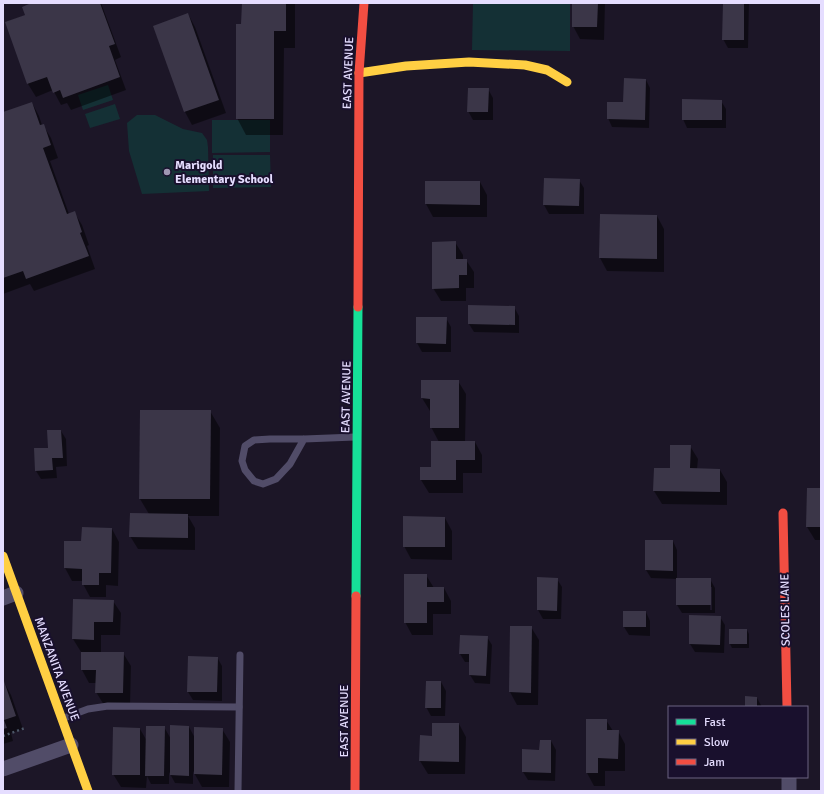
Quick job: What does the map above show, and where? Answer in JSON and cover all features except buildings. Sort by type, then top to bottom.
[{"type":"main road","name":"EAST AVENUE","points":[[355,791],[359,73],[364,3]]},
{"type":"main road","points":[[359,73],[406,66],[469,62],[525,65],[547,70],[567,82]]},
{"type":"main road","name":"SCOLES LANE","points":[[783,513],[788,706]]},
{"type":"main road","name":"MANZANITA AVENUE","points":[[3,556],[10,595],[62,718],[88,791]]},
{"type":"street","points":[[3,769],[71,745]]},
{"type":"street","points":[[789,778],[789,791]]},
{"type":"lane","points":[[304,439],[290,464],[276,479],[263,484],[254,481],[245,470],[242,461],[245,446],[254,440],[358,437]]},
{"type":"lane","points":[[238,791],[240,655]]},
{"type":"lane","points":[[62,718],[88,709],[108,706],[239,707]]},
{"type":"path","points":[[3,736],[25,728]]},
{"type":"green space","points":[[473,3],[570,3],[570,51],[472,50]]},
{"type":"green space","points":[[108,85],[113,100],[83,110],[78,95]]},
{"type":"green space","points":[[115,104],[120,119],[90,128],[85,114]]},
{"type":"green space","points":[[137,115],[155,115],[183,129],[202,133],[207,140],[208,147],[209,191],[142,194],[129,151],[127,123]]},
{"type":"green space","points":[[212,120],[270,120],[270,152],[212,153]]},
{"type":"green space","points":[[213,155],[270,155],[271,187],[213,188]]},
{"type":"traffic: fast","points":[[356,596],[358,307]]},
{"type":"traffic: slow","points":[[359,73],[406,66],[469,62],[525,65],[547,70],[567,82]]},
{"type":"traffic: slow","points":[[3,556],[88,791]]},
{"type":"traffic: jam","points":[[358,307],[359,73],[364,3]]},
{"type":"traffic: jam","points":[[783,513],[787,706]]},
{"type":"traffic: jam","points":[[355,791],[356,596]]},
{"type":"place","name":"Marigold Elementary School","points":[[167,172]]}]
